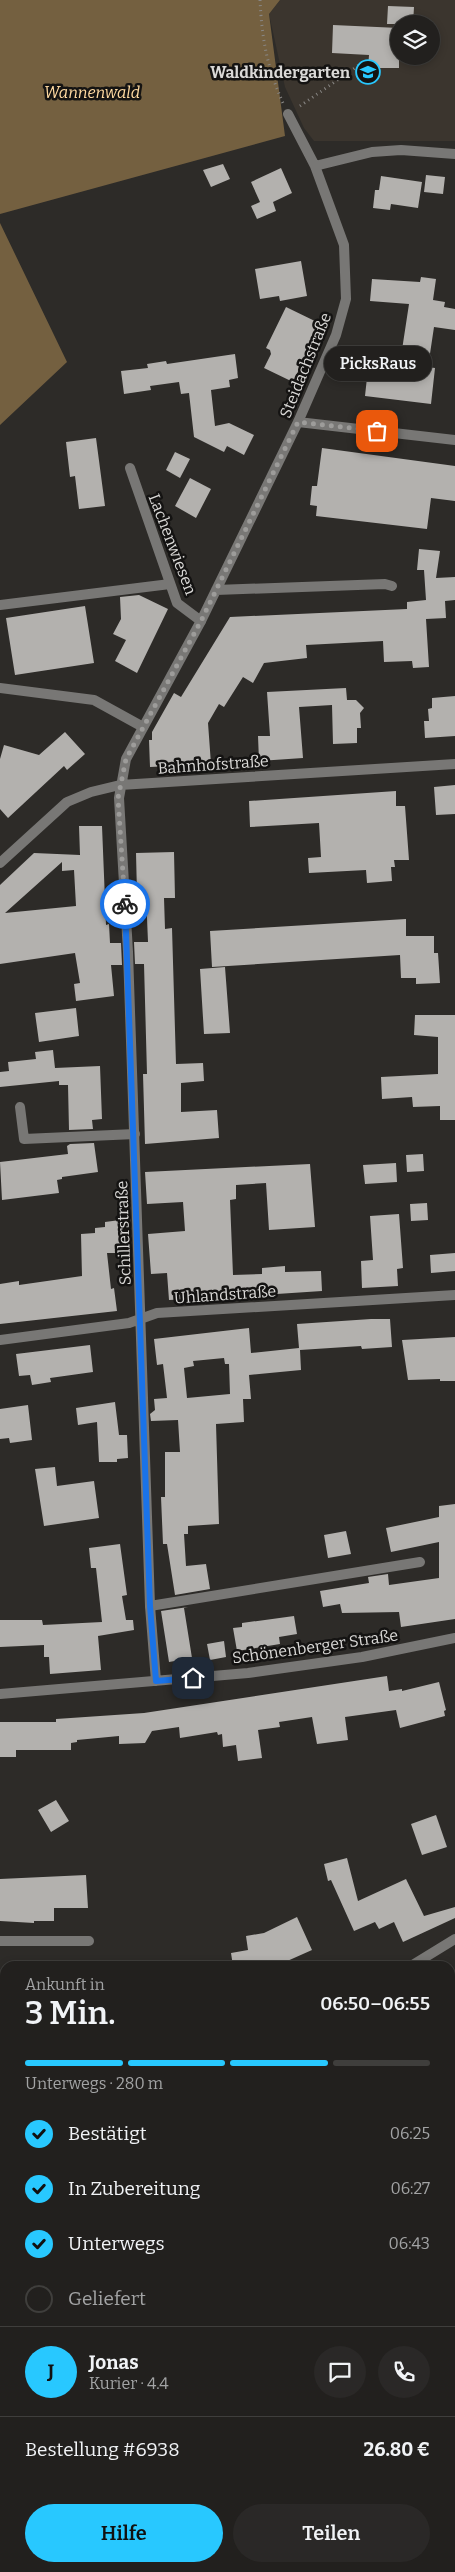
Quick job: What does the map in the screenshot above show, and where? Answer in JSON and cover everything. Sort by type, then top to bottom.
[{"type":"street","name":"Steidachstraße","points":[[120,785],[126,759],[201,621],[298,422],[336,335],[346,299],[344,245],[315,166],[288,114]]},
{"type":"street","points":[[315,166],[372,152],[401,150],[455,154]]},
{"type":"street","points":[[298,422],[455,440]]},
{"type":"street","name":"Lachenwiesen","points":[[130,468],[177,603],[201,621]]},
{"type":"street","points":[[0,605],[170,584]]},
{"type":"street","points":[[216,590],[384,584],[392,586]]},
{"type":"street","points":[[0,688],[94,700],[143,727]]},
{"type":"street","name":"Bahnhofstraße","points":[[0,863],[68,802],[91,792],[120,785],[455,764]]},
{"type":"street","name":"Schillerstraße","points":[[120,785],[118,798],[135,1134],[150,1606],[156,1681]]},
{"type":"street","points":[[20,1107],[24,1140],[135,1134]]},
{"type":"street","name":"Uhlandstraße","points":[[0,1340],[129,1323],[157,1313],[455,1295]]},
{"type":"street","points":[[150,1606],[420,1562]]},
{"type":"street","name":"Schönenberger Straße","points":[[0,1694],[248,1673],[362,1657],[455,1638]]},
{"type":"street","points":[[419,1961],[455,1939]]},
{"type":"street","points":[[0,1941],[89,1941]]},
{"type":"path","points":[[260,0],[262,38],[270,72],[288,114],[362,63]]},
{"type":"shaded area","name":"Waldkindergarten","points":[[280,0],[455,0],[455,141],[314,141],[304,128],[285,87],[269,14]]},
{"type":"green space","name":"Wannenwald","points":[[0,0],[280,0],[269,14],[285,136],[0,214]]},
{"type":"green space","points":[[0,223],[67,362],[0,425]]},
{"type":"building","points":[[388,6],[414,7],[414,15],[390,15],[390,24],[387,24]]},
{"type":"building","points":[[333,25],[390,28],[390,65],[399,65],[399,68],[368,68],[369,55],[332,53]]},
{"type":"building","points":[[223,164],[230,179],[211,187],[203,170]]},
{"type":"building","points":[[281,168],[292,193],[273,202],[276,211],[257,219],[251,206],[260,202],[251,182]]},
{"type":"building","points":[[426,175],[445,177],[443,194],[424,192]]},
{"type":"building","points":[[381,176],[422,182],[418,208],[391,204],[390,210],[373,208],[375,190],[379,190]]},
{"type":"building","points":[[301,261],[307,296],[280,301],[279,296],[260,299],[255,269]]},
{"type":"building","points":[[421,277],[436,279],[433,300],[445,302],[444,307],[455,309],[455,330],[434,327],[428,367],[435,368],[431,404],[365,396],[369,359],[400,363],[409,304],[370,301],[372,279],[420,282]]},
{"type":"building","points":[[286,307],[321,324],[293,382],[264,368],[271,354],[270,350],[266,348]]},
{"type":"building","points":[[235,354],[238,378],[229,380],[230,387],[211,390],[215,426],[229,423],[254,435],[244,455],[227,446],[224,452],[194,437],[189,393],[181,394],[179,382],[150,386],[151,390],[124,394],[121,371],[148,368],[147,364],[166,361],[167,364]]},
{"type":"building","points":[[96,438],[105,506],[79,509],[75,476],[70,477],[66,442]]},
{"type":"building","points":[[322,448],[455,466],[455,501],[431,498],[427,529],[316,516],[317,506],[310,505],[312,486],[317,486]]},
{"type":"building","points":[[175,452],[190,459],[180,478],[166,470]]},
{"type":"building","points":[[190,478],[211,489],[196,518],[175,506]]},
{"type":"building","points":[[419,549],[440,551],[436,578],[455,577],[455,600],[445,601],[446,618],[426,619],[429,667],[413,668],[412,661],[384,662],[383,641],[306,645],[307,658],[264,663],[253,683],[243,677],[224,707],[219,704],[208,723],[211,764],[150,767],[149,740],[152,740],[152,732],[174,693],[181,697],[230,617],[407,609],[407,602],[426,600],[424,570],[417,570]]},
{"type":"building","points":[[139,595],[168,609],[137,673],[115,661],[126,640],[113,634],[121,619],[120,597]]},
{"type":"building","points":[[85,606],[94,663],[15,675],[6,618]]},
{"type":"building","points":[[346,688],[347,700],[356,700],[364,708],[360,713],[361,728],[357,728],[357,743],[333,744],[332,705],[299,707],[303,758],[259,761],[258,736],[270,736],[267,692]]},
{"type":"building","points":[[455,696],[455,736],[425,738],[424,721],[429,721],[428,709],[432,708],[432,698]]},
{"type":"building","points":[[65,732],[85,754],[67,770],[64,766],[8,818],[0,809],[0,759],[4,745],[39,755]]},
{"type":"building","points":[[455,785],[455,814],[436,815],[434,787]]},
{"type":"building","points":[[396,791],[396,806],[405,806],[409,860],[394,860],[395,867],[391,867],[392,881],[367,883],[366,870],[309,873],[308,858],[321,857],[319,823],[250,827],[249,801]]},
{"type":"building","points":[[79,826],[102,826],[106,925],[109,924],[110,943],[121,943],[122,965],[111,965],[114,996],[76,1001],[74,984],[80,983],[75,953],[0,964],[0,885],[34,853],[80,855]],"holes":[[[62,862],[62,871],[74,870],[76,906],[5,913]]]},
{"type":"building","points":[[174,852],[175,898],[164,898],[165,929],[172,928],[176,1064],[203,1063],[204,1081],[181,1083],[181,1112],[217,1110],[219,1138],[145,1144],[143,1074],[147,1074],[144,964],[135,964],[134,942],[148,942],[146,894],[137,894],[136,853]]},
{"type":"building","points":[[406,919],[406,936],[434,936],[434,953],[438,953],[440,983],[416,984],[416,978],[401,978],[400,955],[212,967],[210,931]]},
{"type":"building","points":[[225,967],[230,1033],[204,1034],[200,969]]},
{"type":"building","points":[[76,1008],[79,1036],[39,1042],[35,1013]]},
{"type":"building","points":[[415,1015],[455,1015],[455,1120],[440,1120],[440,1106],[413,1107],[412,1097],[382,1099],[381,1077],[438,1074],[438,1037],[414,1035]]},
{"type":"building","points":[[53,1050],[55,1068],[100,1066],[102,1119],[92,1120],[93,1129],[69,1130],[68,1085],[59,1085],[59,1081],[0,1087],[0,1072],[9,1071],[8,1062],[36,1059],[35,1052]]},
{"type":"building","points":[[94,1143],[98,1172],[62,1177],[62,1179],[57,1180],[59,1193],[2,1200],[0,1162],[68,1154],[67,1146],[70,1144]]},
{"type":"building","points":[[423,1154],[424,1171],[407,1172],[406,1155]]},
{"type":"building","points":[[396,1163],[397,1182],[365,1184],[363,1165]]},
{"type":"building","points":[[310,1164],[315,1227],[269,1230],[266,1183],[236,1185],[236,1199],[230,1200],[233,1275],[262,1274],[262,1268],[285,1266],[285,1272],[321,1271],[322,1291],[233,1297],[233,1291],[192,1294],[192,1299],[169,1300],[167,1273],[151,1274],[148,1234],[185,1231],[183,1202],[147,1204],[145,1172]]},
{"type":"building","points":[[427,1203],[428,1220],[411,1221],[410,1204]]},
{"type":"building","points":[[399,1214],[403,1268],[397,1269],[398,1286],[362,1288],[361,1261],[373,1260],[370,1216]]},
{"type":"building","points":[[120,1220],[121,1253],[107,1253],[111,1289],[114,1288],[117,1311],[0,1324],[0,1284],[19,1281],[19,1285],[82,1276],[81,1234],[95,1233],[95,1228],[105,1227],[105,1222]]},
{"type":"building","points":[[455,1253],[455,1271],[431,1273],[430,1255]]},
{"type":"building","points":[[390,1319],[392,1347],[362,1349],[361,1346],[300,1350],[301,1370],[249,1375],[251,1399],[243,1399],[244,1422],[216,1424],[219,1524],[188,1526],[188,1534],[184,1534],[186,1566],[206,1564],[210,1589],[175,1595],[167,1544],[163,1544],[161,1497],[165,1497],[165,1452],[180,1452],[178,1420],[151,1421],[150,1414],[155,1410],[154,1399],[167,1398],[163,1364],[157,1365],[154,1339],[249,1328],[251,1353],[299,1348],[297,1324]],"holes":[[[224,1358],[225,1364],[229,1364],[230,1394],[187,1398],[184,1368],[194,1366],[193,1361]]]},
{"type":"building","points":[[455,1337],[455,1381],[440,1381],[440,1379],[408,1380],[402,1340]]},
{"type":"building","points":[[90,1345],[93,1372],[50,1378],[51,1382],[32,1385],[30,1375],[19,1376],[16,1354]]},
{"type":"building","points":[[115,1402],[119,1435],[127,1435],[128,1458],[117,1459],[117,1462],[99,1462],[97,1422],[78,1425],[76,1408]]},
{"type":"building","points":[[28,1405],[32,1440],[10,1443],[9,1438],[0,1439],[0,1409]]},
{"type":"building","points":[[55,1467],[57,1486],[94,1481],[99,1518],[44,1526],[35,1469]]},
{"type":"building","points":[[455,1504],[455,1619],[401,1627],[399,1612],[342,1613],[340,1604],[323,1607],[320,1591],[369,1583],[368,1577],[388,1574],[389,1585],[439,1578],[439,1542],[391,1552],[386,1528],[439,1517],[439,1506]]},
{"type":"building","points":[[346,1531],[351,1554],[328,1558],[324,1535]]},
{"type":"building","points":[[120,1544],[127,1595],[122,1596],[126,1620],[133,1620],[134,1630],[98,1636],[101,1670],[50,1674],[49,1657],[44,1657],[44,1645],[0,1647],[0,1620],[42,1620],[43,1625],[102,1622],[96,1568],[91,1568],[89,1548]]},
{"type":"building","points":[[188,1607],[184,1608],[192,1658],[169,1662],[161,1611]]},
{"type":"building","points":[[294,1616],[297,1634],[279,1637],[280,1644],[237,1651],[233,1628],[242,1627],[242,1623]]},
{"type":"building","points":[[224,1641],[226,1657],[210,1660],[207,1644]]},
{"type":"building","points":[[387,1676],[389,1691],[402,1689],[402,1691],[439,1682],[446,1710],[444,1711],[445,1716],[400,1728],[396,1710],[345,1717],[348,1740],[317,1744],[312,1717],[279,1722],[280,1727],[258,1730],[262,1758],[238,1761],[236,1745],[223,1747],[222,1734],[218,1735],[217,1732],[180,1738],[179,1727],[152,1731],[145,1743],[119,1744],[119,1736],[77,1740],[77,1742],[71,1743],[71,1750],[16,1750],[16,1757],[0,1757],[0,1722],[56,1722],[56,1719],[144,1713]]},
{"type":"building","points":[[56,1800],[69,1821],[51,1832],[38,1810]]},
{"type":"building","points":[[436,1815],[447,1847],[422,1855],[411,1824]]},
{"type":"building","points":[[347,1858],[358,1901],[406,1879],[424,1916],[455,1907],[455,1918],[403,1942],[394,1922],[379,1929],[375,1922],[354,1931],[331,1880],[328,1881],[324,1864]]},
{"type":"building","points":[[86,1875],[88,1908],[54,1908],[54,1921],[34,1921],[34,1923],[0,1921],[0,1879]]},
{"type":"building","points":[[297,1917],[312,1950],[287,1961],[232,1961],[231,1953],[248,1950],[246,1936],[264,1933]]},
{"type":"way so far","points":[[125,904],[118,798],[126,759],[201,621],[298,422],[377,431]]},
{"type":"place","name":"Waldkindergarten","points":[[368,72]]},
{"type":"place","name":"PicksRaus","points":[[377,431]]},
{"type":"route","points":[[125,904],[135,1134],[150,1606],[156,1681],[193,1678]]}]
